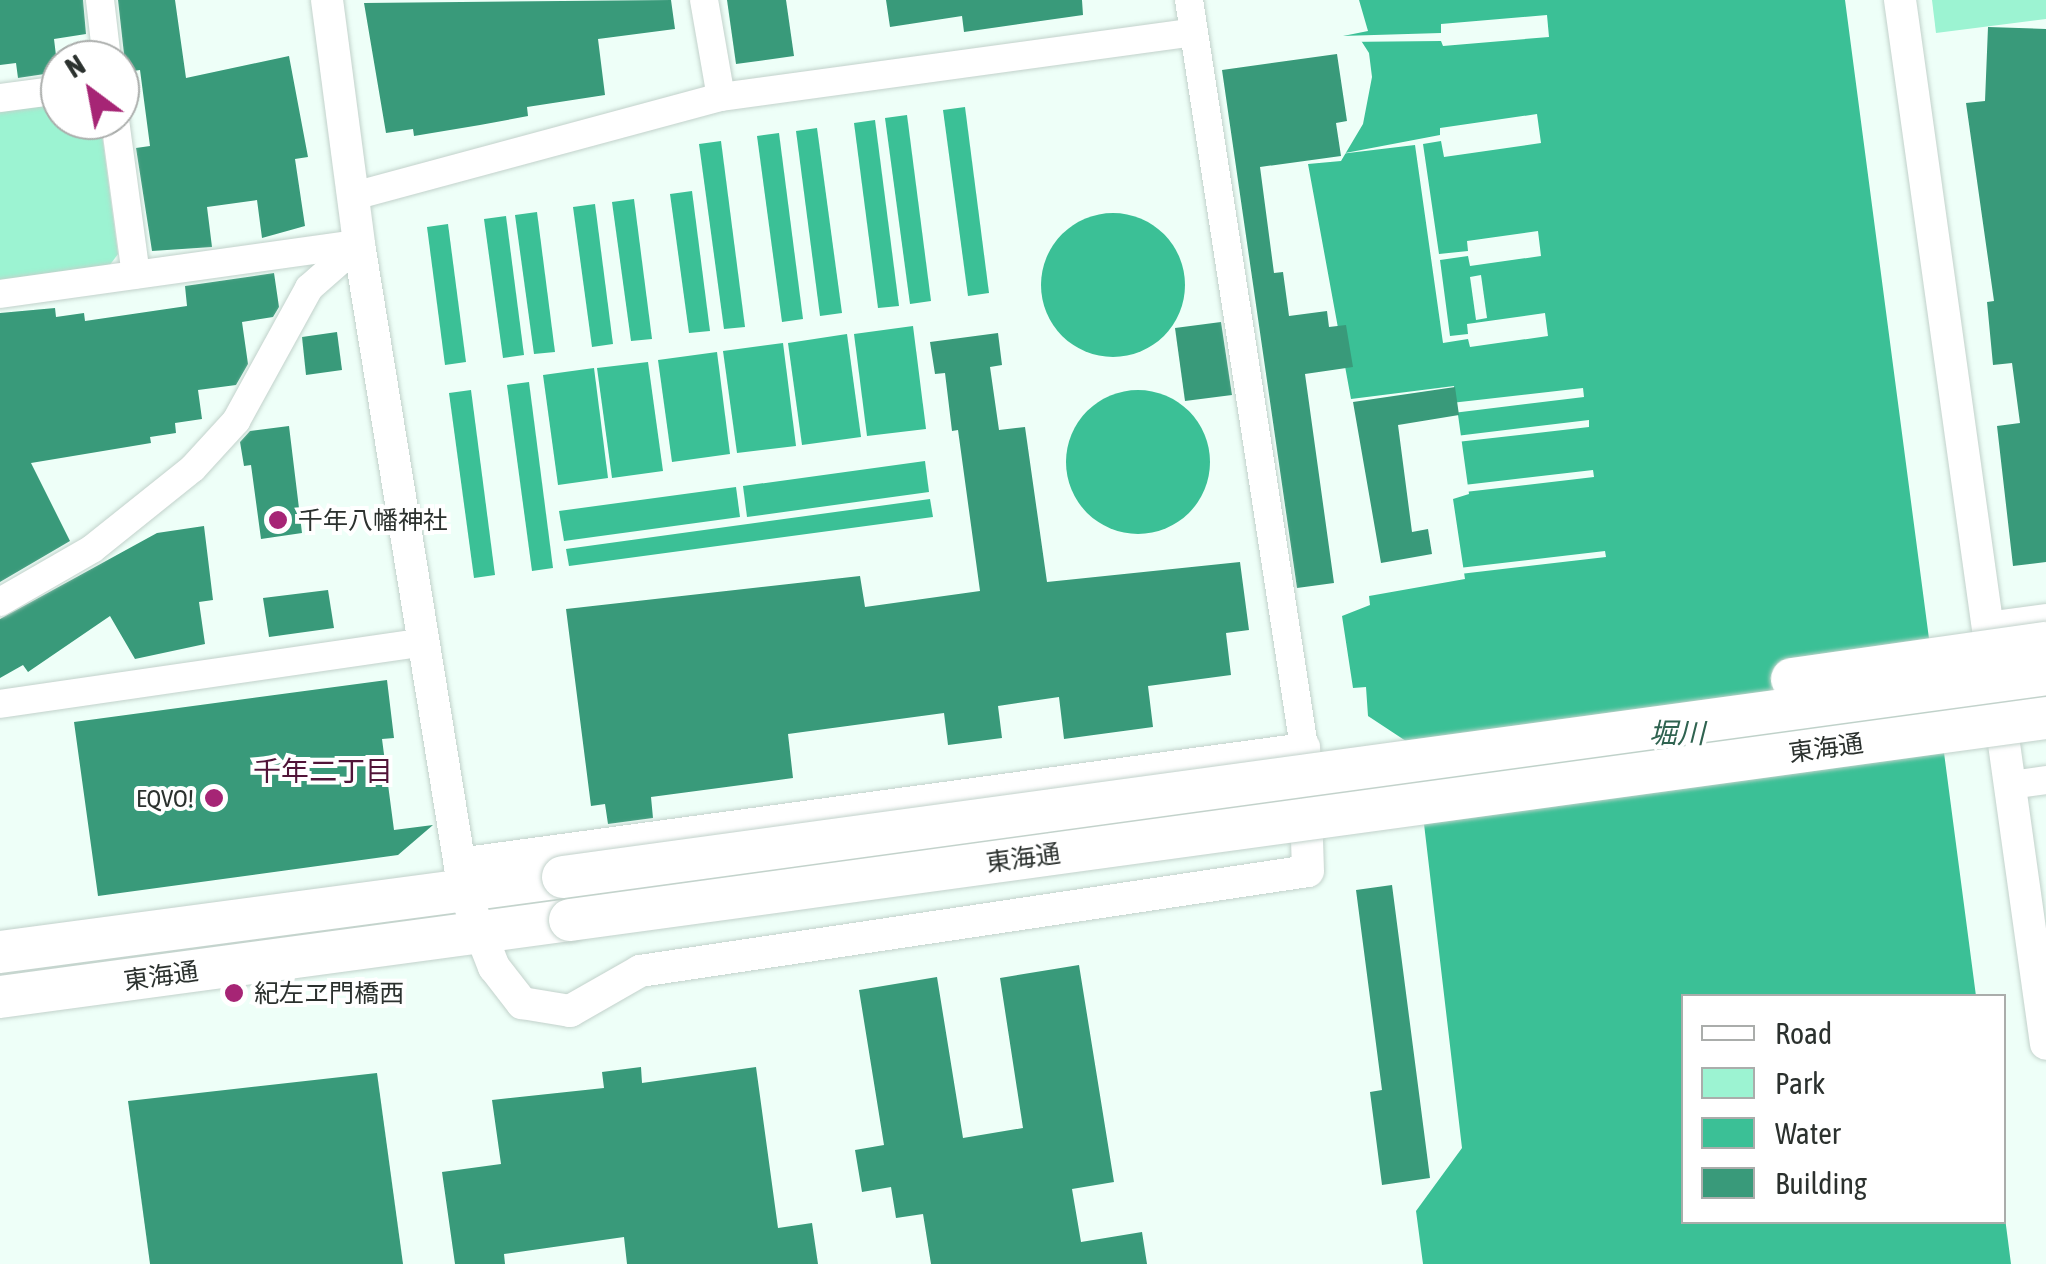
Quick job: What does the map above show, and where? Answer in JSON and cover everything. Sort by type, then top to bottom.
[{"type":"main road","points":[[1420,759],[1473,724],[2046,643]]},
{"type":"main road","name":"東海通","points":[[0,952],[462,876],[563,878],[2046,674]]},
{"type":"main road","name":"東海通","points":[[0,997],[2046,718]]},
{"type":"main road","points":[[1418,804],[1555,809],[2046,748]]},
{"type":"street","points":[[100,0],[105,40]]},
{"type":"street","points":[[327,0],[357,195],[359,244],[462,876],[480,932],[505,988],[522,1004],[570,1010],[640,971],[1308,871],[1304,747],[1189,0]]},
{"type":"street","points":[[704,0],[721,97]]},
{"type":"street","points":[[1900,0],[2046,1044]]},
{"type":"street","points":[[357,195],[721,97],[1193,32]]},
{"type":"street","points":[[0,98],[40,93]]},
{"type":"street","points":[[118,140],[136,275]]},
{"type":"street","points":[[0,294],[359,244]]},
{"type":"street","points":[[0,602],[92,549],[193,468],[236,421],[309,288],[359,244]]},
{"type":"street","points":[[1987,626],[2046,618]]},
{"type":"street","points":[[0,704],[424,642]]},
{"type":"street","points":[[462,876],[1304,747]]},
{"type":"street","points":[[2011,785],[2046,780]]},
{"type":"green space","points":[[1932,0],[2046,0],[2046,19],[1936,33]]},
{"type":"green space","points":[[40,104],[40,140],[103,140],[118,254],[109,266],[0,281],[0,110]]},
{"type":"water","name":"堀川","points":[[1359,0],[1845,0],[1976,994],[1681,994],[1681,1224],[2006,1224],[2011,1264],[1423,1264],[1416,1211],[1462,1148],[1415,747],[1368,716],[1366,687],[1353,688],[1342,616],[1370,605],[1369,596],[1465,579],[1453,499],[1469,494],[1454,386],[1351,399],[1308,164],[1341,161],[1363,124],[1372,77],[1369,53],[1360,39],[1344,41],[1343,36],[1368,31]]},
{"type":"water","points":[[965,107],[989,293],[968,296],[943,110]]},
{"type":"water","points":[[907,115],[931,301],[910,304],[885,118]]},
{"type":"water","points":[[875,120],[899,306],[878,308],[854,123]]},
{"type":"water","points":[[817,128],[842,313],[820,316],[796,131]]},
{"type":"water","points":[[779,133],[803,319],[782,322],[757,136]]},
{"type":"water","points":[[721,141],[745,327],[724,329],[699,144]]},
{"type":"water","points":[[692,191],[710,331],[689,333],[670,194]]},
{"type":"water","points":[[634,199],[652,339],[631,341],[612,202]]},
{"type":"water","points":[[595,204],[613,344],[592,347],[573,207]]},
{"type":"water","points":[[537,212],[555,352],[534,354],[515,215]]},
{"type":"water","points":[[1113,213],[1140,219],[1164,234],[1179,258],[1185,285],[1179,312],[1164,336],[1140,351],[1113,357],[1086,351],[1062,336],[1047,312],[1041,285],[1047,258],[1062,234],[1086,219]]},
{"type":"water","points":[[506,216],[524,355],[503,358],[484,219]]},
{"type":"water","points":[[448,224],[466,362],[445,365],[427,227]]},
{"type":"water","points":[[913,326],[926,429],[867,436],[854,334]]},
{"type":"water","points":[[847,334],[861,437],[802,445],[788,343]]},
{"type":"water","points":[[783,343],[796,446],[737,453],[723,351]]},
{"type":"water","points":[[717,352],[730,454],[672,462],[658,360]]},
{"type":"water","points":[[648,362],[663,471],[612,478],[597,368]]},
{"type":"water","points":[[594,368],[608,478],[558,485],[543,375]]},
{"type":"water","points":[[529,382],[553,568],[532,571],[507,385]]},
{"type":"water","points":[[471,390],[495,575],[474,578],[449,393]]},
{"type":"water","points":[[1138,390],[1165,396],[1189,411],[1204,435],[1210,462],[1204,489],[1189,513],[1165,528],[1138,534],[1111,528],[1087,513],[1072,489],[1066,462],[1072,435],[1087,411],[1111,396]]},
{"type":"water","points":[[925,461],[929,492],[747,517],[743,486]]},
{"type":"water","points":[[736,487],[740,517],[564,541],[559,511]]},
{"type":"water","points":[[930,499],[933,517],[569,566],[566,549]]},
{"type":"pier","points":[[1547,15],[1549,37],[1443,46],[1441,41],[1341,42],[1341,36],[1441,33],[1441,24]]},
{"type":"pier","points":[[1537,114],[1541,143],[1444,157],[1441,141],[1423,144],[1439,254],[1468,251],[1467,241],[1538,231],[1541,256],[1470,266],[1468,256],[1440,260],[1450,336],[1468,334],[1467,324],[1545,313],[1548,336],[1470,347],[1468,339],[1443,343],[1415,145],[1340,154],[1440,135],[1440,128]]},
{"type":"pier","points":[[1481,275],[1487,318],[1476,320],[1470,277]]},
{"type":"pier","points":[[1583,388],[1584,397],[1453,413],[1451,403]]},
{"type":"pier","points":[[1589,420],[1589,427],[1457,442],[1456,436]]},
{"type":"pier","points":[[1593,470],[1594,477],[1465,492],[1464,485]]},
{"type":"pier","points":[[1605,551],[1606,557],[1460,574],[1459,568]]},
{"type":"building","points":[[0,0],[83,0],[86,34],[40,40],[40,75],[18,78],[16,63],[0,65]]},
{"type":"building","points":[[118,0],[175,0],[186,78],[289,56],[308,157],[295,159],[305,226],[262,238],[257,200],[207,207],[212,247],[152,251],[136,148],[150,146],[140,40],[122,40]]},
{"type":"building","points":[[671,0],[675,29],[598,39],[605,95],[527,107],[528,116],[480,125],[414,136],[413,129],[386,133],[364,3]]},
{"type":"building","points":[[727,0],[786,0],[794,56],[736,64]]},
{"type":"building","points":[[886,0],[1082,0],[1083,15],[964,32],[962,16],[890,27]]},
{"type":"building","points":[[1988,27],[2046,29],[2046,562],[2013,566],[1997,426],[2020,423],[2012,363],[1993,365],[1987,302],[1994,301],[1966,103],[1985,101]]},
{"type":"building","points":[[1337,54],[1347,121],[1336,123],[1341,156],[1260,167],[1274,273],[1283,272],[1289,316],[1327,311],[1329,327],[1346,325],[1353,367],[1305,374],[1334,583],[1297,588],[1222,70]]},
{"type":"building","points":[[274,273],[279,307],[273,317],[242,322],[248,364],[236,385],[198,390],[202,419],[175,423],[176,433],[150,437],[151,443],[31,463],[70,541],[0,582],[0,313],[55,308],[56,317],[84,313],[85,321],[187,306],[185,286]]},
{"type":"building","points":[[1221,322],[1232,395],[1185,401],[1175,328]]},
{"type":"building","points":[[337,332],[342,370],[306,375],[302,337]]},
{"type":"building","points":[[998,333],[1002,365],[990,367],[999,430],[1025,427],[1047,582],[1240,562],[1249,630],[1226,633],[1231,675],[1148,686],[1153,727],[1064,739],[1059,697],[998,706],[1002,738],[948,745],[944,713],[788,734],[793,778],[651,797],[653,818],[608,824],[605,804],[591,806],[566,609],[860,576],[865,607],[980,591],[958,430],[952,431],[945,373],[935,374],[930,342]]},
{"type":"building","points":[[1455,387],[1459,415],[1398,425],[1412,532],[1428,529],[1432,554],[1381,563],[1353,402]]},
{"type":"building","points":[[289,426],[302,533],[261,539],[251,465],[244,466],[240,442],[250,431]]},
{"type":"building","points":[[204,526],[213,600],[199,602],[205,644],[135,659],[110,616],[28,672],[23,665],[0,678],[0,619],[157,533]]},
{"type":"building","points":[[328,590],[334,628],[269,637],[263,598]]},
{"type":"building","points":[[387,680],[394,738],[382,739],[394,830],[433,825],[398,855],[98,896],[74,722]]},
{"type":"building","points":[[1392,885],[1430,1178],[1382,1185],[1370,1092],[1382,1090],[1356,890]]},
{"type":"building","points":[[1079,965],[1114,1182],[1072,1189],[1081,1242],[1142,1232],[1147,1264],[931,1264],[923,1214],[896,1218],[891,1187],[862,1192],[855,1150],[884,1145],[859,990],[937,977],[963,1138],[1023,1128],[1000,978]]},
{"type":"building","points":[[641,1067],[642,1083],[756,1067],[778,1228],[812,1223],[818,1264],[627,1264],[624,1237],[504,1254],[505,1264],[455,1264],[442,1172],[501,1164],[492,1100],[604,1088],[602,1072]]},
{"type":"building","points":[[377,1073],[403,1264],[150,1264],[128,1101]]},
{"type":"place","name":"千年八幡神社","points":[[278,520]]},
{"type":"place","name":"EQVO!","points":[[214,798]]},
{"type":"place","name":"紀左ヱ門橋西","points":[[234,993]]},
{"type":"district","name":"千年二丁目","points":[[323,771]]}]
